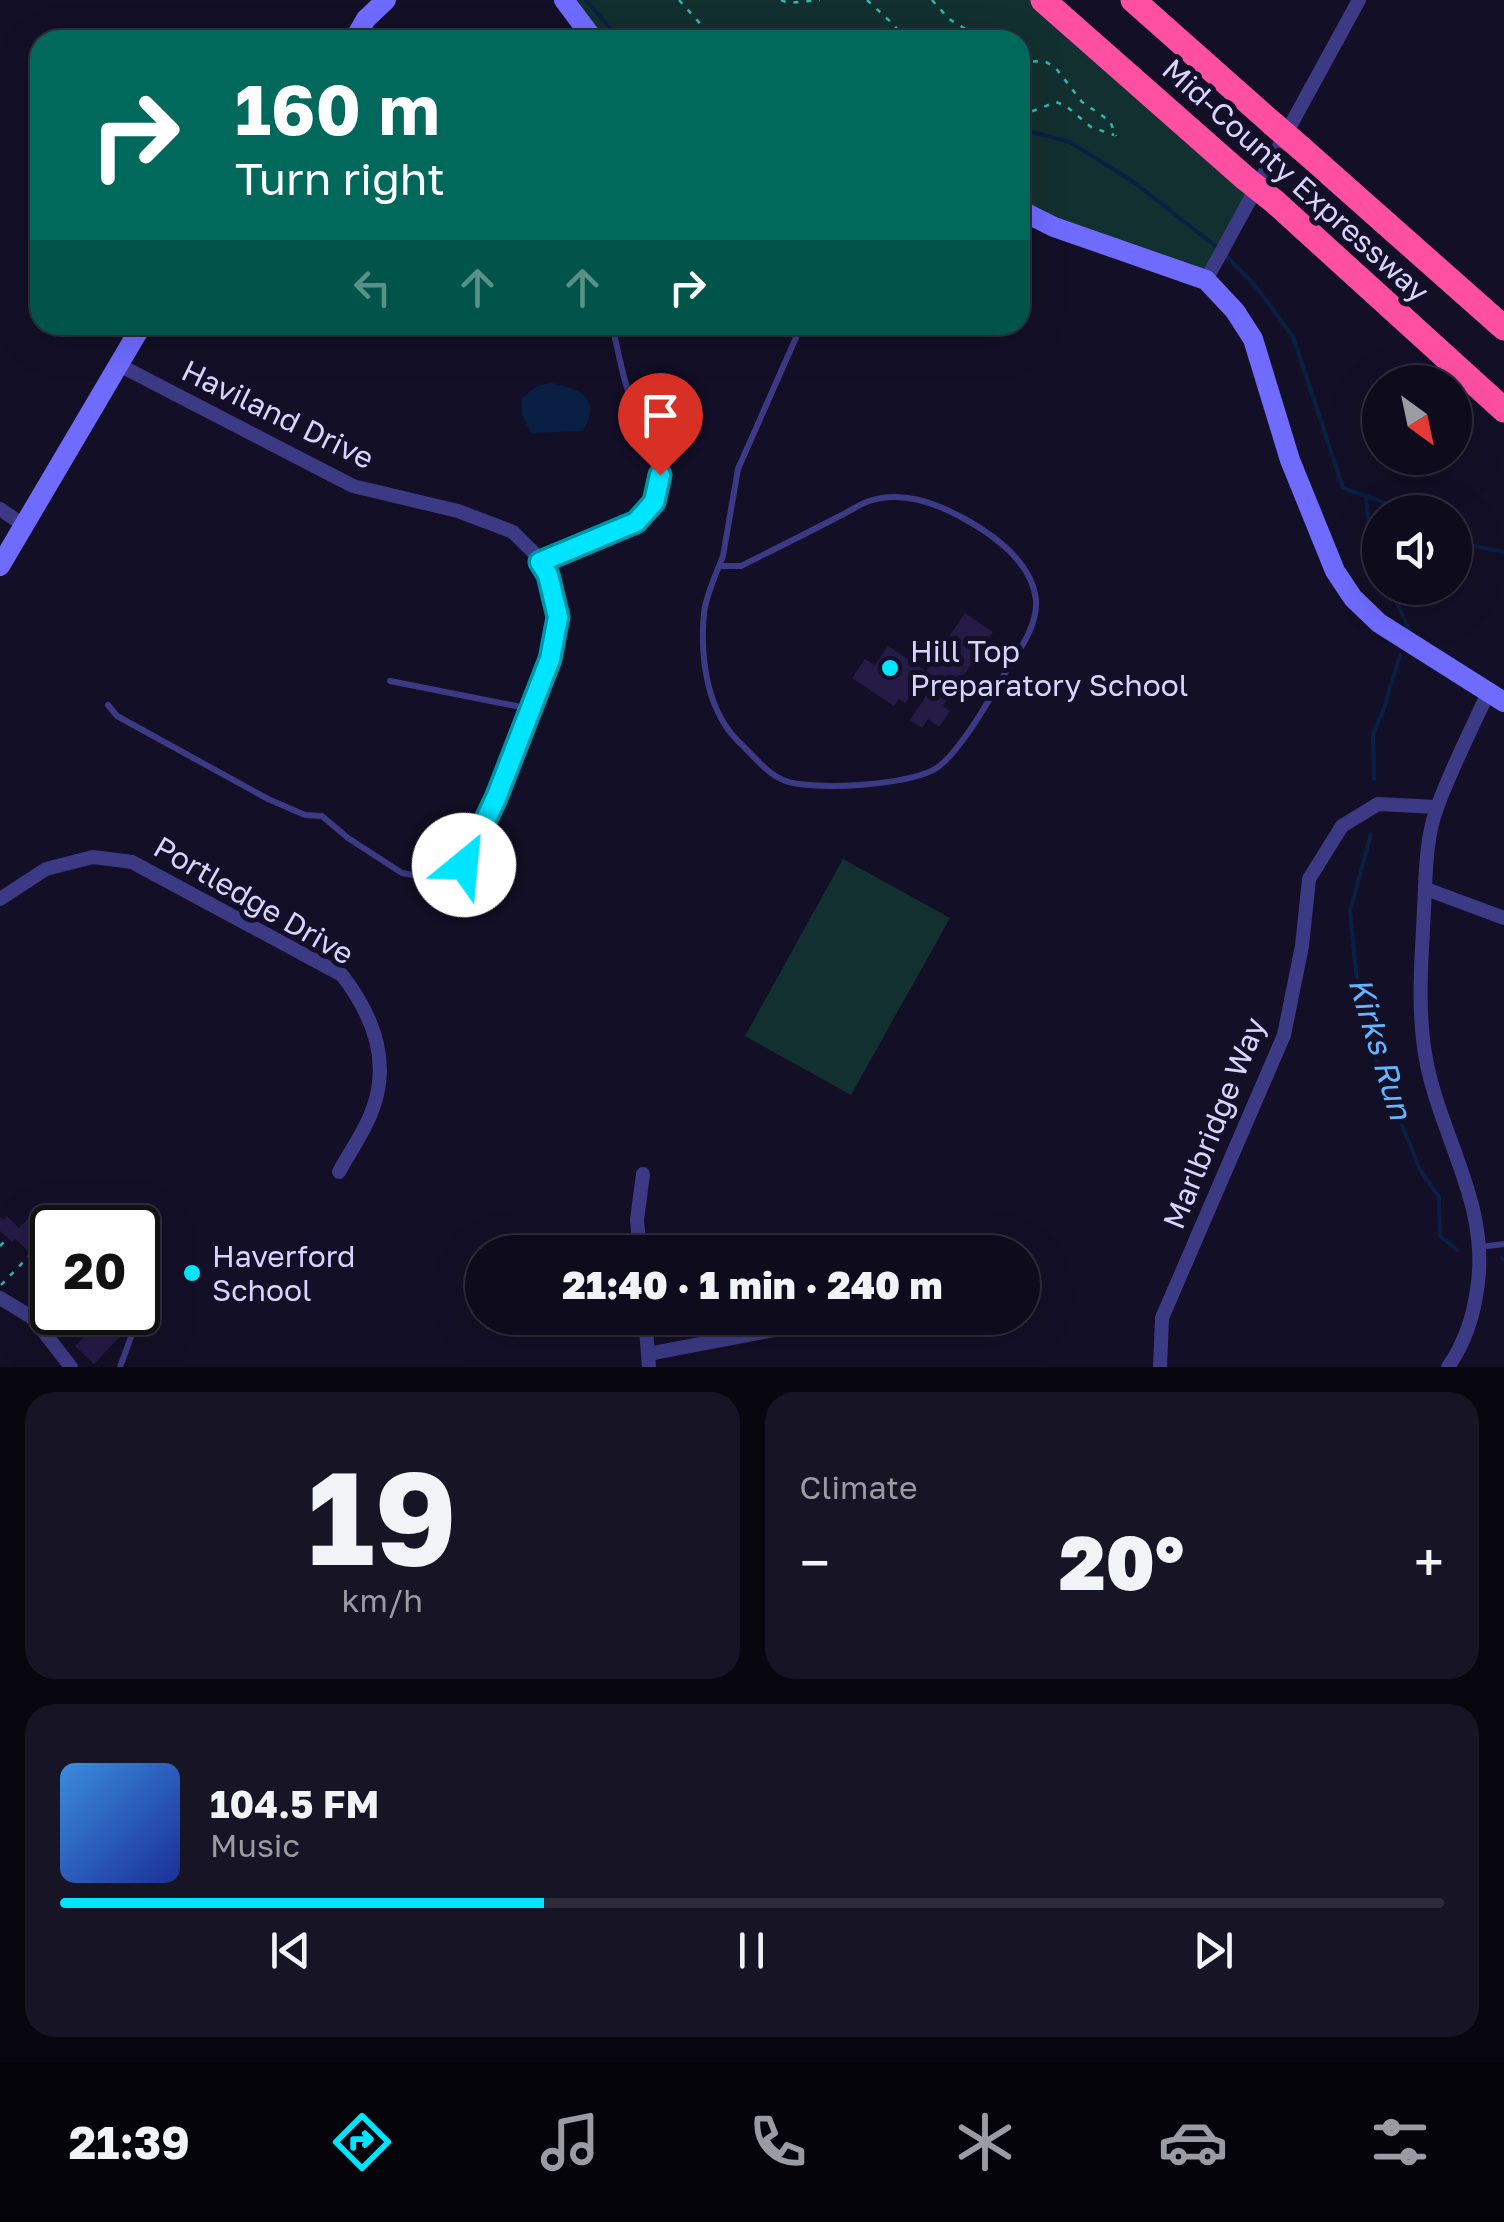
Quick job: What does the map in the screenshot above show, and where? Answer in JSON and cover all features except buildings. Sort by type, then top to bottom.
[{"type":"highway","name":"Mid-County Expressway","points":[[1043,0],[1275,202],[1504,410]]},
{"type":"highway","name":"Mid-County Expressway","points":[[1133,0],[1504,328]]},
{"type":"street","points":[[360,30],[386,0]]},
{"type":"street","points":[[564,0],[586,30]]},
{"type":"street","points":[[1206,280],[1360,0]]},
{"type":"street","points":[[1030,215],[1147,262],[1206,280],[1235,311],[1253,339],[1290,460],[1335,570],[1353,598],[1380,623],[1496,698],[1436,807],[1425,857],[1420,986],[1423,1041],[1433,1095],[1472,1197],[1480,1247],[1474,1308],[1462,1346],[1448,1367]]},
{"type":"street","points":[[0,566],[137,335]]},
{"type":"street","name":"Haviland Drive","points":[[121,366],[353,486],[458,511],[513,532],[540,562],[548,575],[558,617],[550,659],[486,822]]},
{"type":"street","points":[[0,509],[22,524]]},
{"type":"street","name":"Marlbridge Way","points":[[1160,1367],[1162,1318],[1284,1035],[1302,946],[1309,879],[1342,826],[1378,804],[1436,807]]},
{"type":"street","name":"Portledge Drive","points":[[0,899],[46,869],[93,857],[132,862],[342,975],[365,1005],[381,1058],[374,1108],[339,1172]]},
{"type":"street","points":[[1426,889],[1504,918]]},
{"type":"street","points":[[638,1235],[643,1174]]},
{"type":"street","points":[[0,1298],[33,1318],[71,1367]]},
{"type":"street","points":[[646,1335],[648,1360],[754,1335]]},
{"type":"lane","points":[[1030,223],[1044,222]]},
{"type":"lane","points":[[540,562],[636,522],[654,502],[659,461],[628,390],[614,335]]},
{"type":"lane","points":[[719,566],[742,566],[870,500],[907,497],[940,506],[979,526],[1016,557],[1036,599],[1034,622],[990,699],[939,766],[920,777],[834,787],[805,786],[783,780],[764,768],[729,732],[706,684],[704,611],[719,566],[738,469],[797,335]]},
{"type":"lane","points":[[390,681],[514,703],[532,710]]},
{"type":"lane","points":[[108,705],[117,716],[215,772],[304,815],[322,816],[402,873],[447,881],[464,865],[486,822]]},
{"type":"lane","points":[[1480,1247],[1504,1244]]},
{"type":"lane","points":[[120,1367],[132,1335]]},
{"type":"path","points":[[679,0],[706,30]]},
{"type":"path","points":[[780,0],[820,0]]},
{"type":"path","points":[[867,0],[898,30]]},
{"type":"path","points":[[932,0],[948,19],[967,30]]},
{"type":"path","points":[[1030,62],[1044,61],[1055,67],[1082,102],[1110,121],[1116,136],[1091,126],[1056,102],[1030,112]]},
{"type":"path","points":[[0,1246],[8,1238]]},
{"type":"path","points":[[0,1286],[30,1255]]},
{"type":"green space","points":[[564,0],[1036,0],[1264,192],[1206,280],[1030,214],[1030,30],[587,30]]},
{"type":"green space","points":[[843,859],[950,918],[851,1095],[745,1036]]},
{"type":"water","points":[[551,383],[578,392],[589,402],[583,431],[531,433],[522,415],[522,398],[537,386]]},
{"type":"waterway","points":[[586,0],[612,30]]},
{"type":"waterway","points":[[1030,132],[1070,142],[1135,183],[1219,249]]},
{"type":"waterway","points":[[1226,256],[1254,284],[1293,337],[1343,488],[1363,495]]},
{"type":"waterway","points":[[1472,545],[1504,552]]},
{"type":"waterway","name":"Kirks Run","points":[[1398,605],[1409,629]]},
{"type":"waterway","name":"Kirks Run","points":[[1374,779],[1373,733],[1400,655]]},
{"type":"waterway","name":"Kirks Run","points":[[1371,834],[1350,911],[1358,991],[1375,1056],[1420,1170],[1439,1197],[1440,1236],[1457,1250]]},
{"type":"place","name":"Hill Top Preparatory School","points":[[890,668]]},
{"type":"place","name":"Haverford School","points":[[192,1273]]},
{"type":"route","points":[[464,865],[486,822],[550,659],[558,617],[555,596],[540,562],[636,522],[654,502],[660,475]]}]
